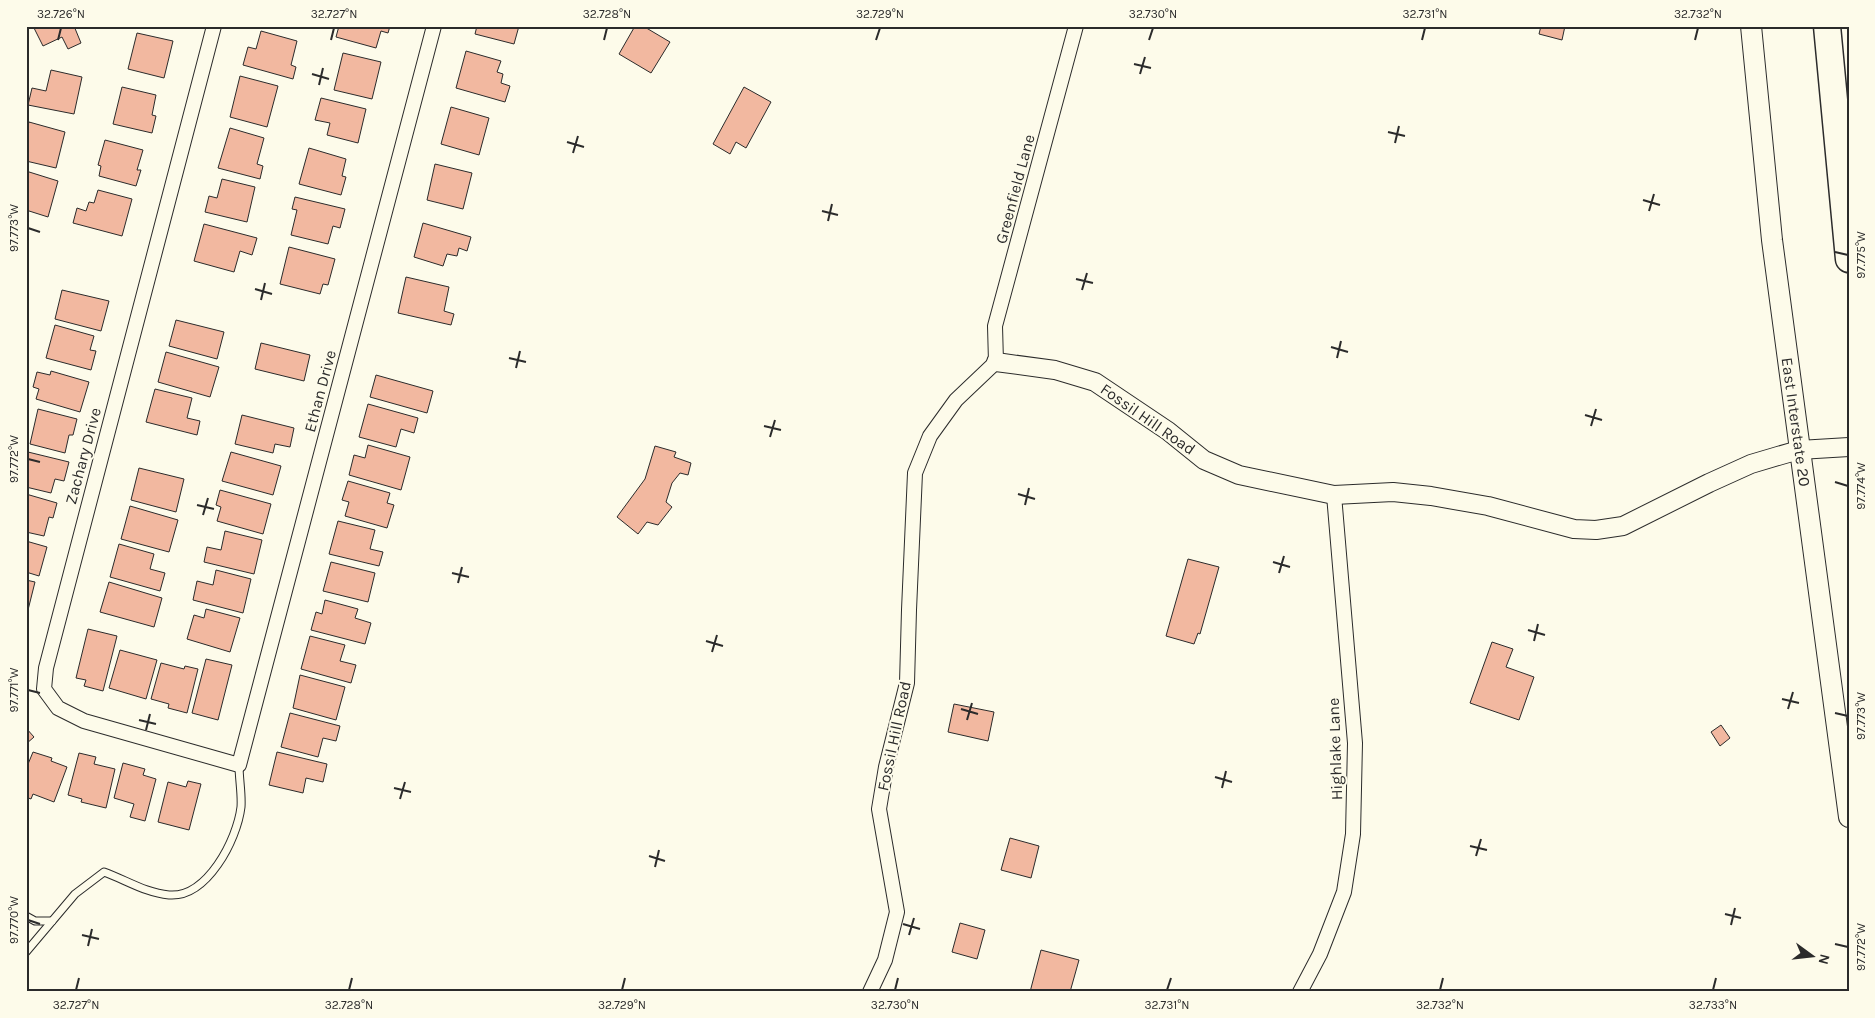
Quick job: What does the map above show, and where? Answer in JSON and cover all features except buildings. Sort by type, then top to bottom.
[{"type":"highway","points":[[1826,26],[1849,259]]},
{"type":"main road","name":"East Interstate 20","points":[[1751,26],[1772,240],[1849,817]]},
{"type":"street","name":"Zachary Drive","points":[[214,26],[46,668],[44,689],[58,708],[84,721],[239,766]]},
{"type":"street","name":"Ethan Drive","points":[[239,766],[434,26]]},
{"type":"street","name":"Greenfield Lane","points":[[996,362],[995,326],[1076,26]]},
{"type":"street","name":"Fossil Hill Road","points":[[870,992],[884,960],[897,912],[879,809],[886,767],[907,683],[915,473],[930,436],[956,400],[996,362],[1055,370],[1095,382],[1168,431],[1204,460],[1239,475],[1334,495],[1393,492],[1431,496],[1488,506],[1574,529],[1596,530],[1623,526],[1751,464],[1799,450],[1849,447]]},
{"type":"street","name":"Highlake Lane","points":[[1300,992],[1320,954],[1344,892],[1353,834],[1355,743],[1334,495]]},
{"type":"lane","points":[[26,952],[75,894],[104,872],[142,889],[170,895],[191,892],[218,866],[233,840],[241,807],[239,766]]},
{"type":"lane","points":[[26,916],[35,921],[52,921]]}]
